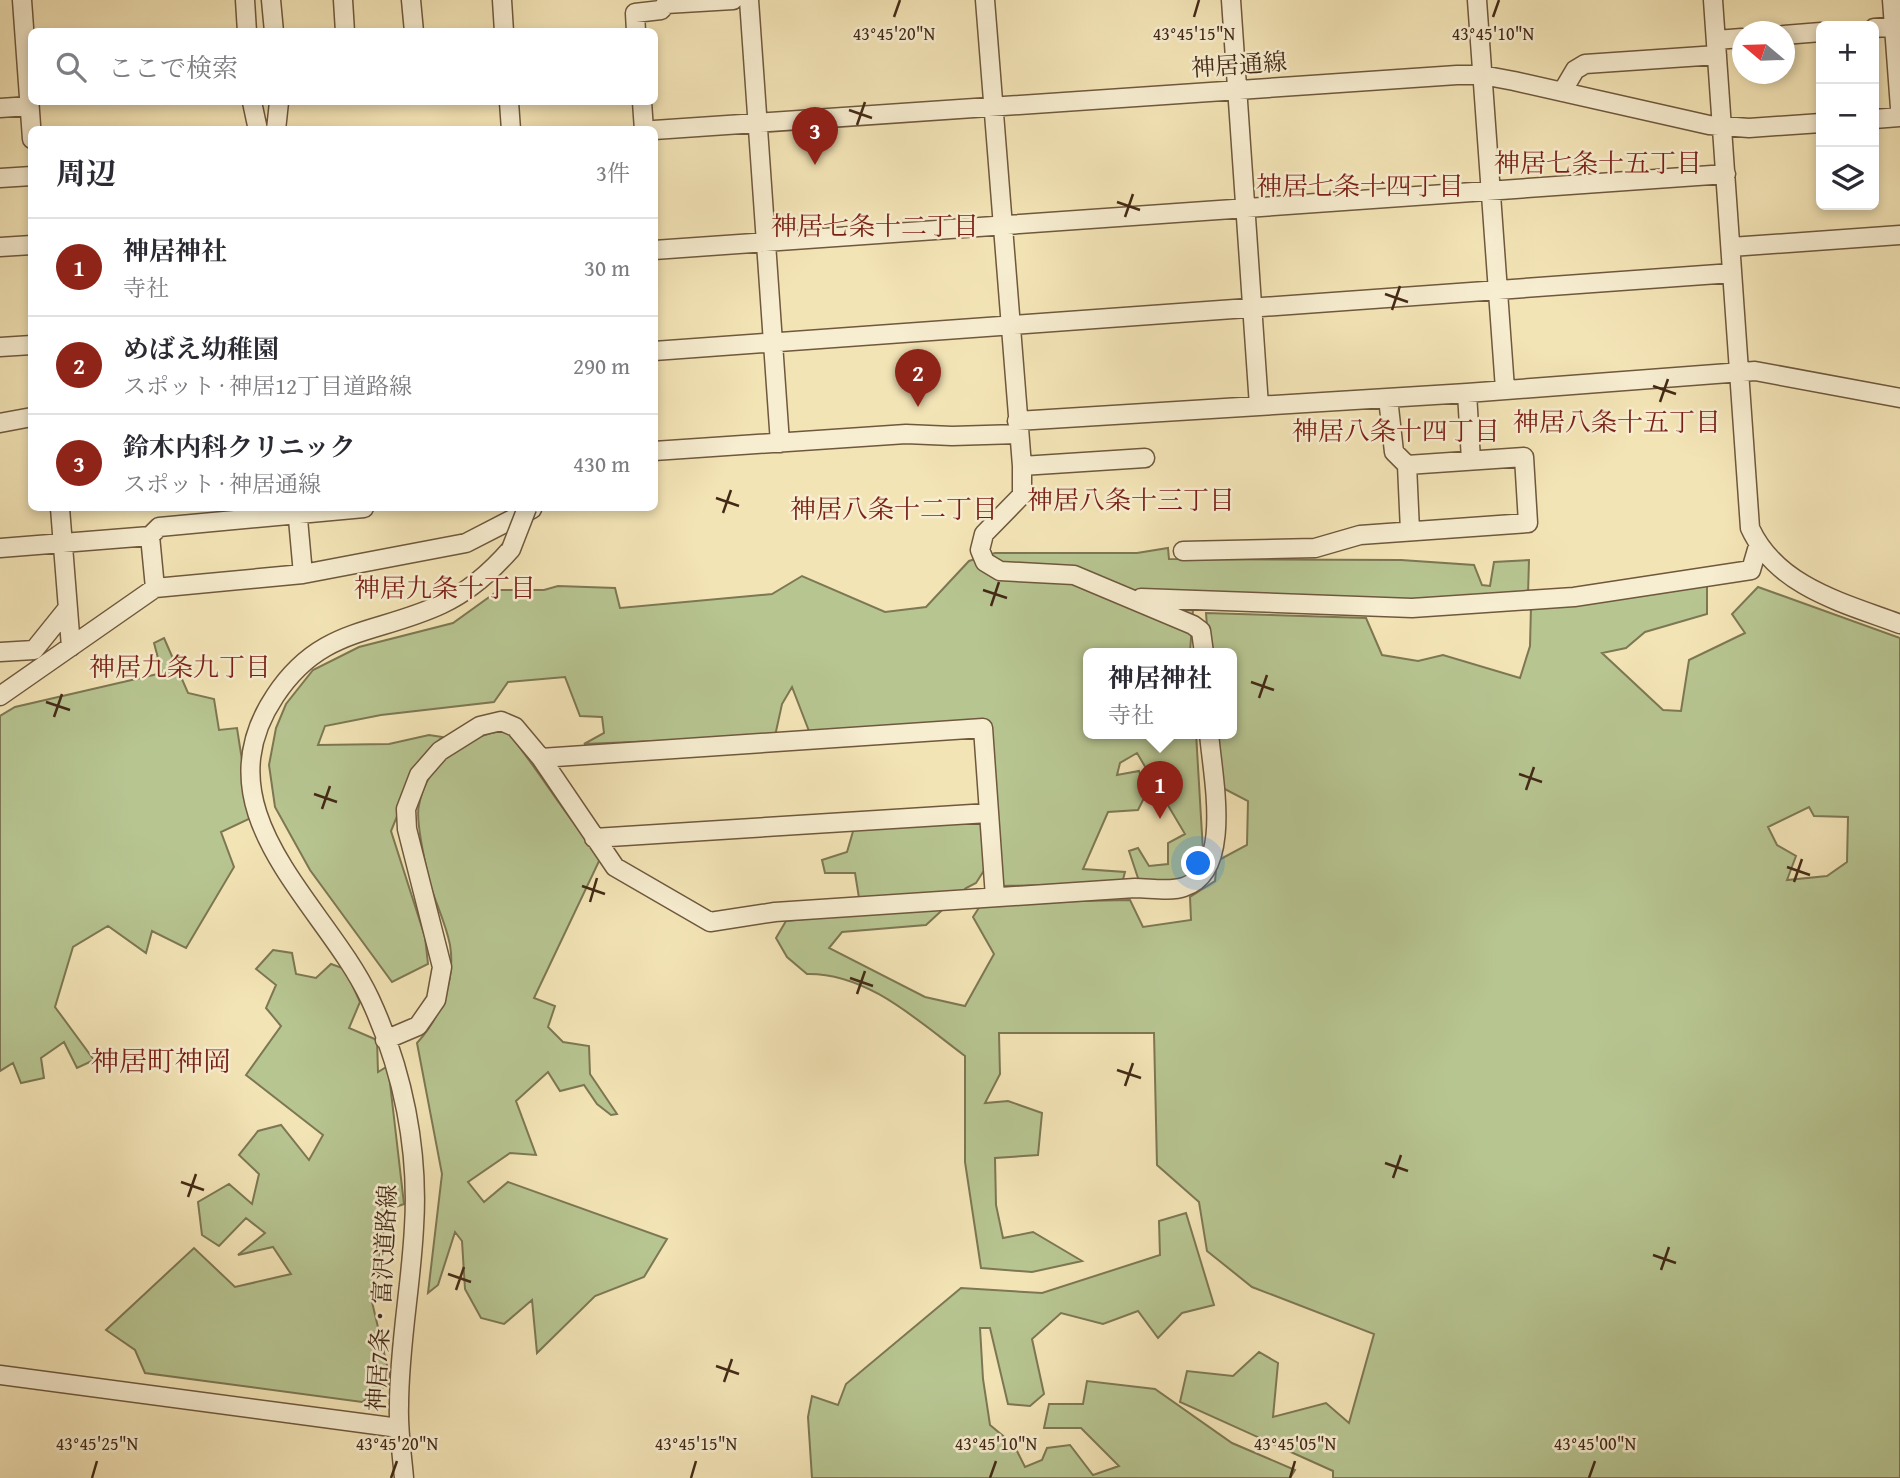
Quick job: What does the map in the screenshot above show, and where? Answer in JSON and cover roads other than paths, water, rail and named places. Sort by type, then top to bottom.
[{"type":"street","points":[[22,0],[28,63]]},
{"type":"street","points":[[245,0],[247,28]]},
{"type":"street","points":[[271,0],[274,28]]},
{"type":"street","points":[[343,0],[345,28]]},
{"type":"street","points":[[411,0],[414,28]]},
{"type":"street","points":[[502,0],[504,28]]},
{"type":"street","points":[[636,28],[635,13],[661,10],[666,2],[733,0]]},
{"type":"street","points":[[749,0],[780,443]]},
{"type":"street","points":[[985,0],[1000,225],[1022,466],[1021,495],[984,534],[980,550],[985,562],[1000,571],[1074,575],[1131,598],[1201,631],[1203,648]]},
{"type":"street","points":[[1231,0],[1259,406]]},
{"type":"street","points":[[1477,0],[1505,390]]},
{"type":"street","points":[[1713,0],[1750,528],[1759,546],[1792,580],[1900,624]]},
{"type":"street","points":[[1892,0],[1897,26],[1900,108]]},
{"type":"street","points":[[1879,28],[1897,26]]},
{"type":"street","points":[[1795,34],[1816,32]]},
{"type":"street","points":[[1562,92],[1575,71],[1585,64],[1716,48],[1732,42]]},
{"type":"street","name":"神居通線","points":[[658,130],[1425,76],[1482,75],[1722,127],[1816,123]]},
{"type":"street","points":[[254,105],[257,126]]},
{"type":"street","points":[[276,126],[279,105]]},
{"type":"street","points":[[509,105],[511,126]]},
{"type":"street","points":[[642,105],[644,126]]},
{"type":"street","points":[[0,108],[29,106],[31,126]]},
{"type":"street","points":[[1879,119],[1900,117]]},
{"type":"street","points":[[658,250],[1726,174]]},
{"type":"street","points":[[0,178],[28,176]]},
{"type":"street","points":[[1731,247],[1900,235]]},
{"type":"street","points":[[0,247],[28,245]]},
{"type":"street","points":[[658,351],[1732,273]]},
{"type":"street","points":[[0,348],[28,345]]},
{"type":"street","points":[[658,451],[906,434],[952,436],[1259,406],[1467,393],[1740,371],[1755,371],[1900,398]]},
{"type":"street","points":[[1467,393],[1471,460]]},
{"type":"street","points":[[1388,398],[1394,452],[1407,465],[1410,531]]},
{"type":"street","points":[[0,423],[28,417]]},
{"type":"street","points":[[1183,551],[1315,548],[1360,535],[1528,523],[1524,457],[1407,465]]},
{"type":"street","points":[[1022,466],[1146,458]]},
{"type":"street","points":[[60,511],[71,647]]},
{"type":"street","points":[[0,548],[149,536],[159,527],[298,511],[303,574]]},
{"type":"street","points":[[501,527],[512,511]]},
{"type":"street","name":"神居7条・富沢道路線","points":[[404,1478],[399,1428],[415,1180],[400,1081],[369,998],[342,953],[288,877],[263,830],[253,798],[252,756],[264,717],[275,696],[312,655],[342,637],[440,605],[486,577],[511,549],[526,511]]},
{"type":"street","points":[[0,695],[155,589],[303,574],[466,543],[530,511]]},
{"type":"street","points":[[149,536],[155,589]]},
{"type":"street","points":[[1131,598],[1412,608],[1574,597],[1751,570],[1759,546]]},
{"type":"street","points":[[0,652],[34,650],[67,609]]},
{"type":"street","points":[[385,1040],[418,1026],[436,1000],[442,967],[407,830],[406,809],[419,775],[440,751],[480,726],[501,720],[515,727],[541,758],[615,867],[710,922],[775,912],[1182,888],[1202,878],[1210,863],[1217,835],[1209,739]]},
{"type":"street","points":[[541,758],[983,728],[995,897]]},
{"type":"street","points":[[594,838],[988,813]]},
{"type":"street","points":[[0,1375],[399,1428]]},
{"type":"place","name":"鈴木内科クリニック","points":[[815,165]]},
{"type":"place","name":"めばえ幼稚園","points":[[918,407]]},
{"type":"place","name":"神居神社","points":[[1160,819]]},
{"type":"district","name":"神居七条十五丁目","points":[[1598,163]]},
{"type":"district","name":"神居七条十四丁目","points":[[1360,186]]},
{"type":"district","name":"神居七条十二丁目","points":[[875,226]]},
{"type":"district","name":"神居八条十五丁目","points":[[1617,422]]},
{"type":"district","name":"神居八条十四丁目","points":[[1396,431]]},
{"type":"district","name":"神居八条十三丁目","points":[[1131,500]]},
{"type":"district","name":"神居八条十二丁目","points":[[894,509]]},
{"type":"district","name":"神居九条十丁目","points":[[445,588]]},
{"type":"district","name":"神居九条九丁目","points":[[180,667]]},
{"type":"district","name":"神居町神岡","points":[[161,1061]]}]
